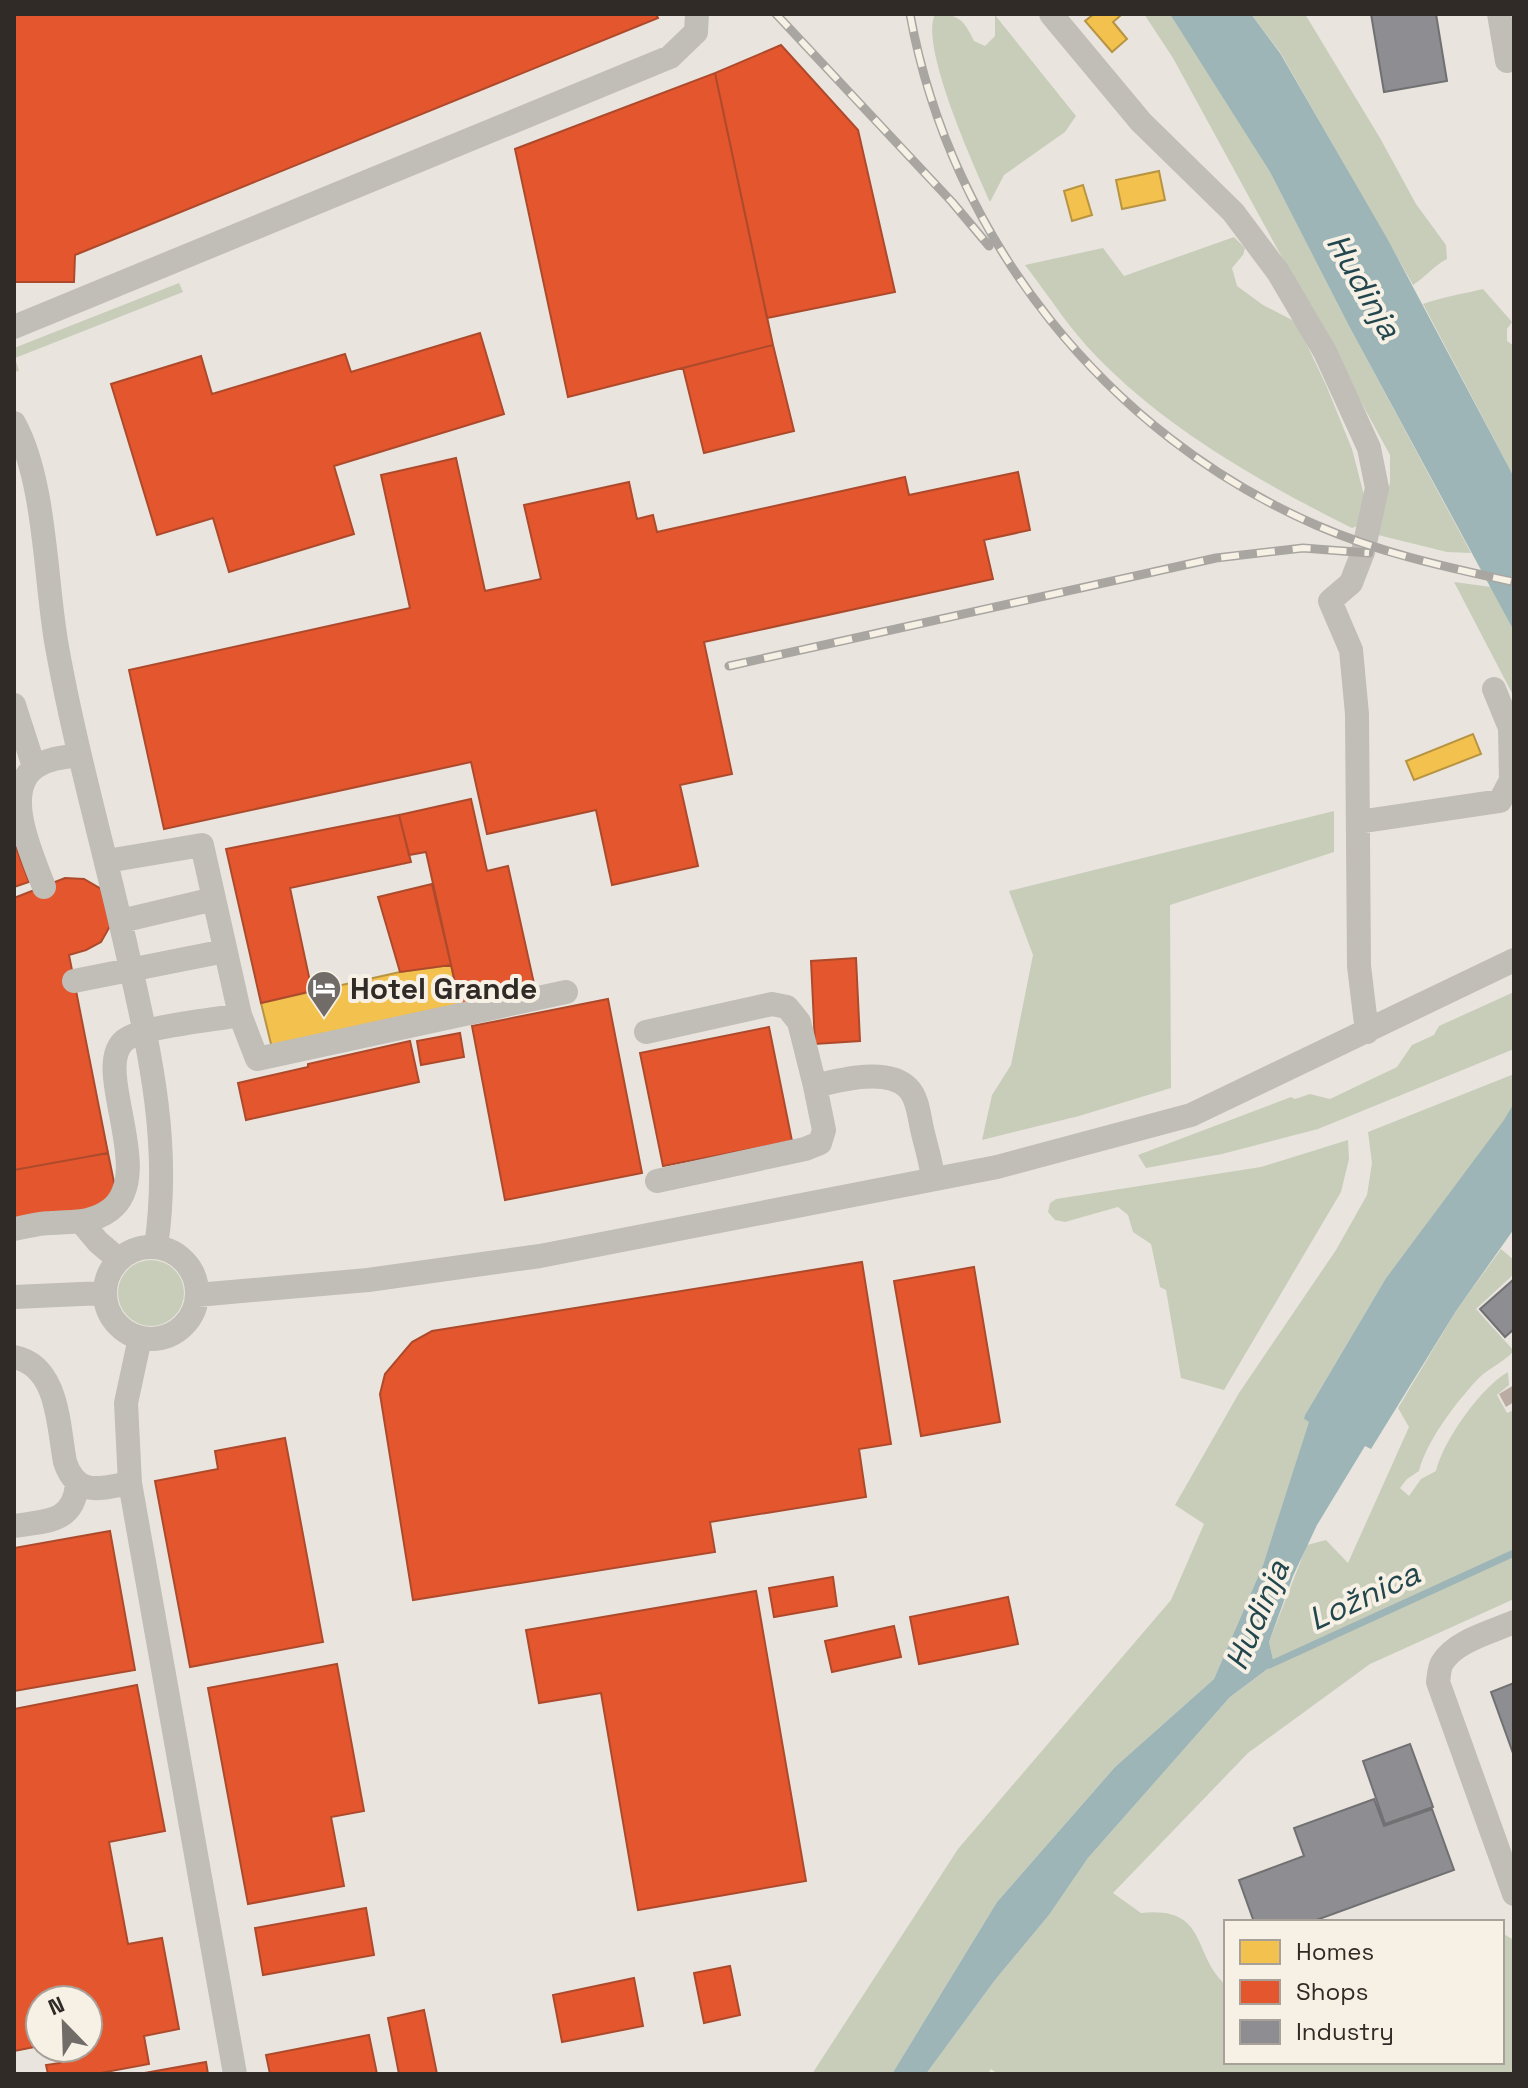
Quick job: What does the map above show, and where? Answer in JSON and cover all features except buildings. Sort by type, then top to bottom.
[{"type":"street","points":[[14,327],[670,57],[696,32],[697,14]]},
{"type":"street","points":[[1051,14],[1141,122],[1233,212],[1278,272],[1325,352],[1369,448],[1377,488],[1366,544],[1351,583],[1330,601],[1351,650],[1357,714],[1359,966],[1367,1032]]},
{"type":"street","points":[[1499,14],[1507,61]]},
{"type":"street","points":[[14,423],[24,440],[34,481],[57,645],[79,755],[146,1032],[161,1127],[161,1211],[156,1246]]},
{"type":"street","points":[[1358,822],[1500,801],[1511,780],[1510,728],[1494,689]]},
{"type":"street","points":[[14,705],[34,767]]},
{"type":"street","points":[[44,887],[21,826],[20,800],[25,781],[34,767],[54,759],[79,755]]},
{"type":"street","points":[[107,861],[202,845],[240,1015],[257,1059],[566,992]]},
{"type":"street","points":[[121,921],[214,899]]},
{"type":"street","points":[[74,981],[225,951]]},
{"type":"street","points":[[197,1295],[368,1280],[540,1256],[997,1167],[1191,1115],[1514,960]]},
{"type":"street","points":[[646,1032],[772,1004],[787,1007],[799,1022],[824,1130],[820,1143],[805,1149],[657,1181]]},
{"type":"street","points":[[14,1229],[50,1223],[82,1223],[110,1210],[124,1193],[129,1166],[115,1075],[116,1056],[124,1041],[146,1032],[240,1015]]},
{"type":"street","points":[[815,1086],[848,1078],[886,1077],[907,1087],[918,1107],[923,1134],[930,1150],[933,1179]]},
{"type":"street","points":[[82,1223],[118,1259]]},
{"type":"street","points":[[156,1246],[178,1255],[193,1272],[197,1295],[195,1309],[179,1330],[167,1337],[140,1338],[125,1332],[114,1322],[107,1309],[105,1281],[118,1259],[129,1251],[156,1246]]},
{"type":"street","points":[[14,1297],[104,1293]]},
{"type":"street","points":[[140,1338],[126,1403],[130,1483],[235,2074]]},
{"type":"street","points":[[14,1357],[39,1369],[50,1386],[65,1462],[77,1484],[76,1500],[67,1512],[52,1519],[14,1526]]},
{"type":"street","points":[[77,1484],[92,1489],[130,1483]]},
{"type":"street","points":[[1514,1622],[1454,1651],[1441,1664],[1438,1682],[1504,1837],[1514,1894]]},
{"type":"green space","points":[[935,14],[950,15],[960,20],[974,41],[985,46],[995,36],[995,15],[1076,116],[1065,132],[1004,175],[990,202],[941,79],[932,30]]},
{"type":"green space","points":[[1144,14],[1171,14],[1270,172],[1471,553],[1447,552],[1374,534],[1390,483],[1390,455],[1173,58]]},
{"type":"green space","points":[[1251,14],[1305,14],[1416,204],[1446,245],[1447,259],[1413,285],[1280,52]]},
{"type":"green space","points":[[1234,237],[1245,248],[1232,268],[1237,286],[1263,305],[1296,322],[1326,385],[1352,449],[1366,503],[1360,525],[1352,528],[1284,493],[1217,453],[1154,408],[1087,347],[1025,265],[1103,248],[1124,276]]},
{"type":"green space","points":[[179,283],[183,292],[15,358],[19,371],[14,372],[14,348]]},
{"type":"green space","points":[[1483,289],[1512,322],[1507,329],[1507,341],[1514,346],[1514,477],[1423,304]]},
{"type":"green space","points":[[1454,582],[1491,587],[1514,631],[1514,697]]},
{"type":"green space","points":[[1334,811],[1334,852],[1170,905],[1171,1088],[1079,1116],[982,1140],[992,1095],[1011,1065],[1033,955],[1009,891]]},
{"type":"green space","points":[[1514,992],[1514,1049],[1318,1129],[1222,1154],[1146,1168],[1138,1155],[1291,1097],[1295,1099],[1310,1094],[1330,1099],[1397,1067],[1412,1045],[1434,1035],[1439,1026]]},
{"type":"green space","points":[[1514,1074],[1514,1103],[1505,1120],[1386,1278],[1305,1415],[1304,1419],[1310,1422],[1263,1565],[1214,1679],[1115,1767],[997,1902],[892,2074],[812,2074],[958,1849],[1171,1600],[1204,1524],[1175,1505],[1239,1393],[1336,1250],[1367,1195],[1372,1163],[1368,1132]]},
{"type":"green space","points":[[1348,1140],[1349,1159],[1341,1192],[1224,1390],[1181,1378],[1166,1290],[1160,1287],[1151,1244],[1133,1232],[1128,1215],[1118,1207],[1065,1222],[1055,1220],[1048,1212],[1050,1203],[1056,1199],[1261,1167]]},
{"type":"green space","points":[[1501,1249],[1514,1260],[1514,1274],[1476,1309],[1514,1351],[1479,1377],[1467,1391],[1435,1436],[1419,1471],[1400,1488],[1409,1496],[1421,1479],[1436,1471],[1446,1445],[1464,1416],[1497,1379],[1508,1372],[1509,1385],[1497,1395],[1507,1413],[1514,1410],[1514,1599],[1370,1664],[1248,1753],[1113,1893],[1141,1913],[1178,1917],[1196,1935],[1215,1973],[1224,1983],[1224,2064],[1504,2064],[1504,1934],[1514,1940],[1514,2074],[998,2074],[991,2069],[988,2074],[926,2074],[995,1980],[1049,1915],[1088,1858],[1230,1697],[1274,1664],[1269,1642],[1307,1545],[1326,1540],[1348,1563],[1409,1427],[1398,1408],[1456,1311]]},
{"type":"green space","points":[[151,1260],[164,1262],[174,1270],[182,1280],[182,1306],[174,1316],[164,1324],[151,1326],[138,1324],[128,1316],[120,1306],[118,1293],[120,1280],[128,1270],[138,1262]]},
{"type":"water","name":"Hudinja","points":[[1170,14],[1251,14],[1280,53],[1388,240],[1514,477],[1514,631],[1349,326],[1270,172]]},
{"type":"water","name":"Hudinja","points":[[1514,1103],[1514,1229],[1456,1311],[1371,1449],[1365,1446],[1317,1525],[1293,1576],[1269,1642],[1274,1664],[1230,1697],[1088,1858],[1049,1915],[995,1980],[926,2074],[892,2074],[997,1902],[1115,1767],[1214,1679],[1263,1565],[1309,1422],[1304,1419],[1305,1415],[1386,1278]]},
{"type":"waterway","name":"Ložnica","points":[[1269,1665],[1514,1553]]},
{"type":"railway","points":[[776,14],[952,202],[989,246]]},
{"type":"railway","points":[[910,14],[931,97],[961,176],[1001,251],[1050,320],[1107,383],[1170,438],[1240,486],[1316,525],[1389,551],[1514,582]]},
{"type":"railway","points":[[729,666],[1216,558],[1303,548],[1369,553]]},
{"type":"place","name":"Hotel Grande","points":[[324,1019]]}]
